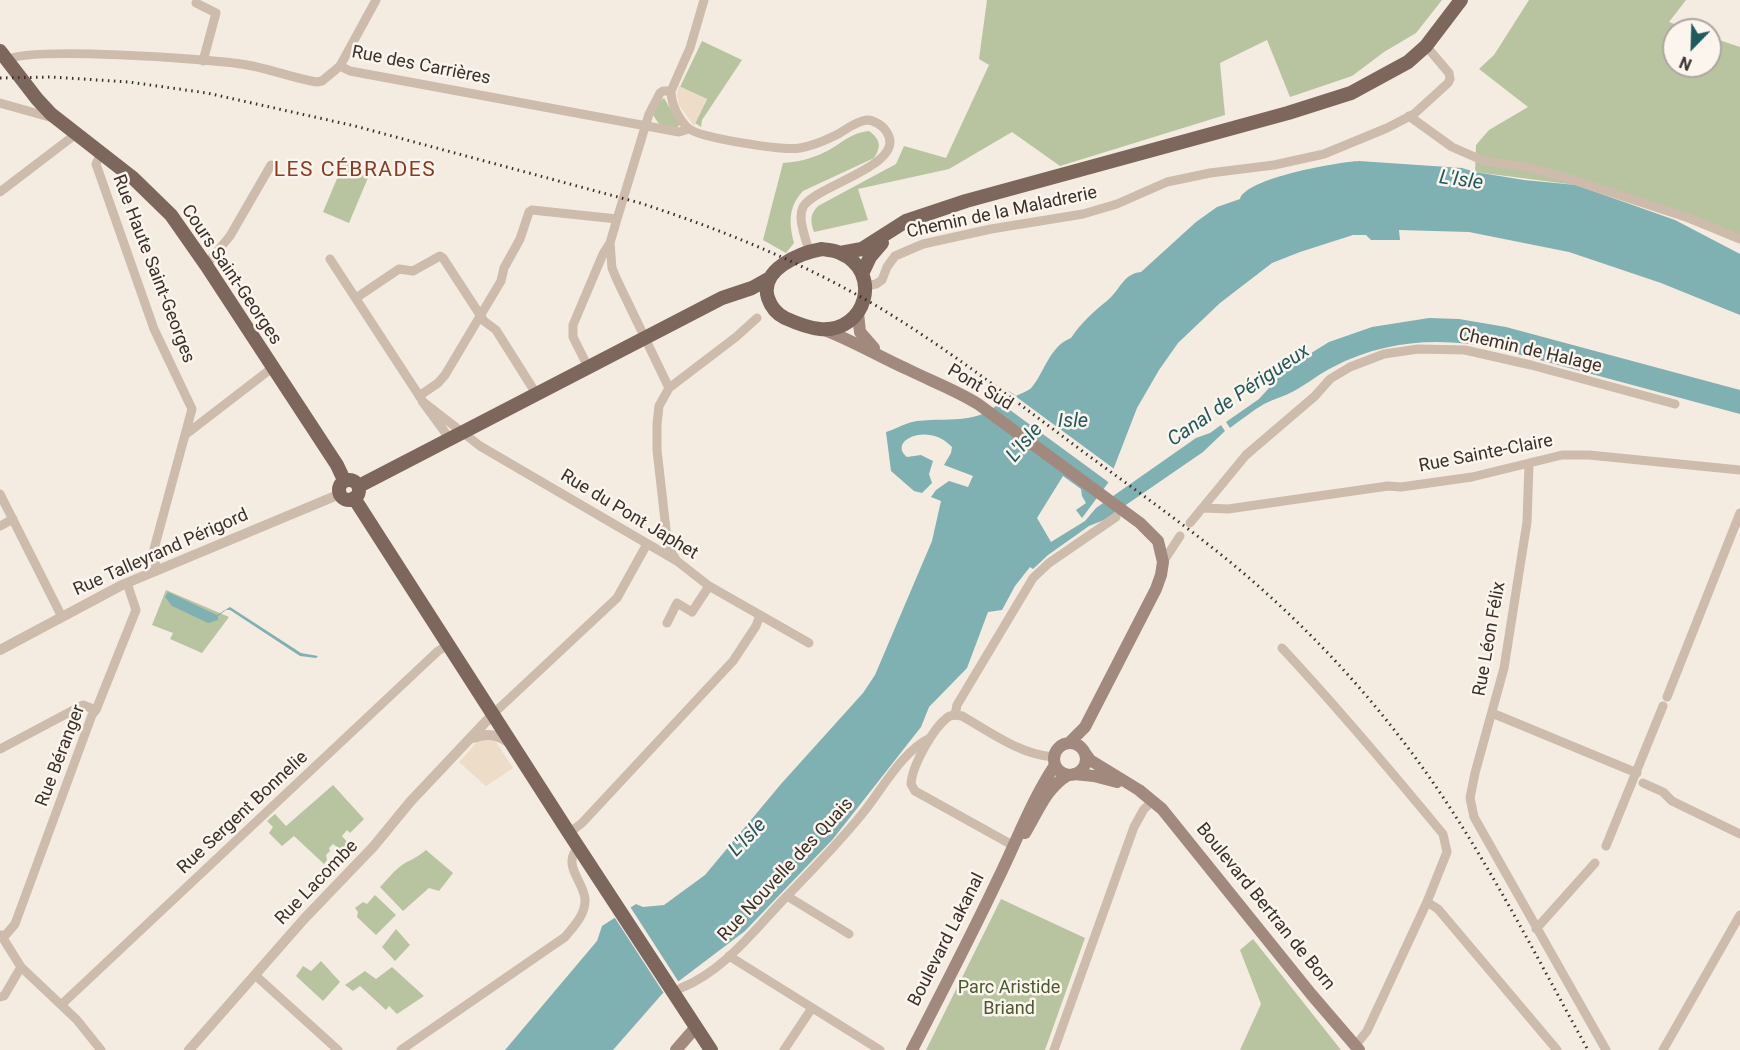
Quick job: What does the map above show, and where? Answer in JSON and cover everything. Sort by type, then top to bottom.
[{"type":"main road","points":[[711,1050],[448,645],[357,492],[351,479],[345,480],[339,488],[340,494],[345,499],[357,492],[450,440],[463,432],[722,297],[752,288],[768,279],[780,267],[810,251],[822,249],[840,253],[852,252],[870,245],[906,221],[966,201],[1288,113],[1351,93],[1408,62],[1426,46],[1461,0]]},
{"type":"main road","name":"Cours Saint-Georges","points":[[4,58],[37,99],[57,119],[154,197],[171,215],[206,265],[345,480]]},
{"type":"main road","points":[[722,297],[747,297],[763,300],[783,317],[802,325],[822,329],[840,326],[858,313],[862,305],[864,280],[876,249],[906,221]]},
{"type":"main road","points":[[840,253],[854,262],[864,280]]},
{"type":"main road","points":[[768,279],[766,292],[770,305]]},
{"type":"main road","name":"Pont Sud","points":[[858,313],[858,324],[862,337],[884,357]]},
{"type":"main road","name":"Pont Sud","points":[[822,329],[950,388],[978,404],[1140,523],[1158,541],[1163,562]]},
{"type":"main road","points":[[1085,727],[1085,764],[1079,772],[1071,775],[1060,772],[1054,761],[1061,746],[1070,743],[1085,727],[1156,589],[1163,562]]},
{"type":"main road","points":[[1070,743],[1084,751]]},
{"type":"main road","name":"Boulevard Bertran de Born","points":[[1084,751],[1099,766],[1153,801],[1173,821],[1357,1048]]},
{"type":"main road","name":"Boulevard Lakanal","points":[[912,1050],[1054,761]]},
{"type":"main road","name":"Boulevard Lakanal","points":[[1014,846],[1021,839],[1048,792],[1055,784],[1071,775]]},
{"type":"main road","name":"Boulevard Bertran de Born","points":[[1071,775],[1094,776],[1139,790]]},
{"type":"main road","points":[[676,1050],[696,1027]]},
{"type":"street","points":[[340,66],[376,0]]},
{"type":"street","points":[[689,129],[673,102],[672,91],[690,48],[704,0]]},
{"type":"street","points":[[196,3],[216,13],[203,61]]},
{"type":"street","name":"Chemin de la Maladrerie","points":[[864,280],[876,284],[882,280],[895,256],[923,244],[1083,214],[1117,204],[1167,182],[1210,173],[1275,165],[1324,154],[1388,128],[1437,95],[1450,79],[1449,73],[1426,46]]},
{"type":"street","name":"Rue des Carrières","points":[[4,58],[54,54],[203,61],[242,64],[317,81],[322,81],[340,66],[350,71],[680,132],[689,129],[699,134],[775,148],[798,148],[833,137],[857,123],[869,120],[880,125],[887,132],[890,141],[885,156],[877,164],[811,199],[804,207],[801,216],[802,225],[810,251]]},
{"type":"street","points":[[588,367],[573,337],[573,325],[603,254],[610,243],[644,125],[660,93],[672,91]]},
{"type":"street","points":[[0,103],[57,119]]},
{"type":"street","points":[[1409,116],[1452,147],[1484,160],[1527,167],[1564,177],[1689,218],[1740,239]]},
{"type":"street","points":[[0,192],[76,134]]},
{"type":"street","name":"Rue Haute Saint-Georges","points":[[101,153],[96,164],[154,329],[192,409],[154,549],[156,571]]},
{"type":"street","points":[[206,265],[230,236],[271,165]]},
{"type":"street","points":[[421,398],[445,375],[501,281],[504,268],[520,239],[528,212],[532,210],[617,219]]},
{"type":"street","points":[[610,243],[614,274],[669,388]]},
{"type":"street","points":[[356,298],[399,269],[413,271],[440,256],[484,321],[496,330],[537,395]]},
{"type":"street","points":[[330,259],[450,440]]},
{"type":"street","points":[[677,561],[668,547],[657,450],[659,406],[669,388],[758,318]]},
{"type":"street","name":"Chemin de Halage","points":[[1204,508],[1246,455],[1315,396],[1330,379],[1365,360],[1393,352],[1433,348],[1465,350],[1675,404]]},
{"type":"street","points":[[185,435],[272,369]]},
{"type":"street","name":"Rue du Pont Japhet","points":[[421,398],[480,446],[677,561],[709,586],[809,643]]},
{"type":"street","name":"Rue Sainte-Claire","points":[[1204,508],[1227,509],[1388,486],[1401,487],[1472,477],[1574,454],[1740,470]]},
{"type":"street","name":"Rue Léon Félix","points":[[1529,464],[1527,522],[1504,668],[1470,798],[1474,818],[1536,929]]},
{"type":"street","points":[[0,494],[62,617]]},
{"type":"street","name":"Rue Talleyrand Périgord","points":[[0,650],[127,583],[340,494]]},
{"type":"street","points":[[1190,523],[1204,508]]},
{"type":"street","points":[[1606,846],[1740,513]]},
{"type":"street","points":[[955,714],[957,705],[1033,578],[1049,563],[1116,517]]},
{"type":"street","points":[[0,526],[13,519]]},
{"type":"street","points":[[1163,562],[1180,536]]},
{"type":"street","points":[[493,714],[617,598],[647,544]]},
{"type":"street","name":"Rue Béranger","points":[[1,935],[15,924],[92,715],[136,610],[127,583]]},
{"type":"street","points":[[667,622],[677,603],[692,612],[709,586]]},
{"type":"street","points":[[569,833],[582,823],[733,662],[756,626],[760,615]]},
{"type":"street","name":"Rue Sergent Bonnelie","points":[[61,1005],[438,651],[448,645]]},
{"type":"street","points":[[1282,648],[1326,695],[1443,834],[1447,852],[1427,902],[1357,1048]]},
{"type":"street","points":[[0,749],[82,705],[96,710]]},
{"type":"street","points":[[1492,713],[1637,773]]},
{"type":"street","name":"Rue Lacombe","points":[[189,1050],[304,919],[374,846],[433,777],[493,714]]},
{"type":"street","points":[[1014,846],[915,790],[911,779],[930,738],[948,717],[955,714],[1027,751],[1054,761]]},
{"type":"street","points":[[470,740],[488,734],[497,736],[512,745]]},
{"type":"street","name":"Rue Nouvelle des Quais","points":[[681,988],[695,982],[729,956],[838,843],[911,751],[930,738]]},
{"type":"street","points":[[1643,783],[1663,792],[1672,801],[1740,834]]},
{"type":"street","points":[[1054,1050],[1134,827],[1144,809],[1153,801]]},
{"type":"street","points":[[401,1050],[565,937],[580,919],[584,906],[585,897],[572,863],[574,853],[580,849]]},
{"type":"street","points":[[1595,863],[1536,929],[1606,1050]]},
{"type":"street","points":[[787,896],[849,934]]},
{"type":"street","points":[[1427,902],[1438,909],[1557,1050]]},
{"type":"street","points":[[1663,1050],[1740,915]]},
{"type":"street","points":[[1,935],[21,967],[61,1005],[101,1050]]},
{"type":"street","points":[[729,956],[880,1050]]},
{"type":"street","points":[[0,997],[4,996],[21,967]]},
{"type":"street","points":[[255,975],[339,1050]]},
{"type":"street","points":[[784,1050],[812,1008]]},
{"type":"green space","points":[[987,0],[1442,0],[1416,33],[1384,52],[1352,76],[1290,97],[1267,40],[1220,63],[1225,115],[1060,166],[1012,132],[949,169],[858,189],[868,220],[814,232],[812,218],[818,206],[896,164],[904,146],[946,158],[989,65],[979,59]]},
{"type":"green space","points":[[1529,0],[1686,0],[1672,18],[1662,18],[1662,78],[1722,78],[1722,41],[1740,47],[1740,243],[1659,211],[1576,185],[1475,172],[1476,145],[1489,130],[1528,107],[1479,69],[1494,55]]},
{"type":"green space","points":[[702,41],[742,60],[702,120],[701,127],[695,123],[707,99],[680,87]]},
{"type":"green space","points":[[664,98],[680,125],[676,128],[659,124],[653,115]]},
{"type":"green space","points":[[869,131],[879,143],[874,158],[803,191],[798,197],[791,216],[794,243],[786,253],[763,240],[783,163],[815,157],[851,136]]},
{"type":"green space","points":[[344,162],[370,173],[349,223],[323,212]]},
{"type":"green space","points":[[166,590],[229,617],[202,653],[170,639],[173,633],[152,625]]},
{"type":"green space","points":[[333,785],[364,819],[350,833],[347,830],[342,836],[348,843],[341,850],[333,844],[329,848],[330,851],[326,855],[327,860],[324,864],[294,836],[282,846],[269,833],[273,827],[267,821],[275,814],[286,826]]},
{"type":"green space","points":[[426,850],[453,873],[439,891],[429,888],[403,911],[380,887],[401,865]]},
{"type":"green space","points":[[375,895],[396,915],[376,935],[357,917],[358,912],[355,908],[363,902],[367,904]]},
{"type":"green space","name":"Parc Aristide Briand","points":[[1001,899],[1085,938],[1045,1050],[926,1050]]},
{"type":"green space","points":[[396,929],[410,945],[395,961],[382,947]]},
{"type":"green space","points":[[1253,939],[1341,1050],[1240,1050],[1261,1004],[1240,950]]},
{"type":"green space","points":[[321,961],[340,982],[323,1001],[296,976],[303,966],[311,971]]},
{"type":"green space","points":[[392,967],[424,996],[397,1014],[389,1006],[386,1010],[360,986],[353,991],[345,985],[365,971],[376,979]]},
{"type":"shaded area","points":[[679,86],[707,99],[694,126],[679,105],[677,95]]},
{"type":"shaded area","points":[[488,730],[513,768],[486,786],[459,762]]},
{"type":"water","name":"Isle","points":[[1359,161],[1462,168],[1524,180],[1576,185],[1675,220],[1740,254],[1740,315],[1661,283],[1569,252],[1469,232],[1399,230],[1400,240],[1371,240],[1366,235],[1353,235],[1272,263],[1220,303],[1178,343],[1137,408],[1108,483],[1082,518],[1076,510],[1086,503],[1081,489],[1063,476],[1037,518],[1051,542],[1085,521],[1096,508],[1196,438],[1210,433],[1221,425],[1225,431],[1203,452],[1104,520],[1089,526],[1048,555],[1033,569],[1030,567],[1015,586],[1002,610],[988,612],[967,668],[929,707],[921,727],[833,839],[745,931],[663,993],[613,1050],[505,1050],[597,941],[602,926],[636,904],[643,907],[664,905],[705,875],[781,784],[863,693],[875,675],[932,541],[941,501],[931,497],[936,490],[949,481],[968,487],[973,476],[944,465],[952,447],[942,439],[932,435],[913,436],[902,445],[902,451],[907,457],[921,455],[933,461],[929,474],[932,483],[922,493],[914,491],[891,471],[886,432],[913,422],[968,418],[979,415],[1000,402],[1009,391],[1016,396],[1029,390],[1058,347],[1071,338],[1083,322],[1112,296],[1126,279],[1141,272],[1196,222],[1217,207],[1240,199],[1246,191],[1275,178],[1332,164]]},
{"type":"water","points":[[1429,318],[1459,319],[1506,327],[1740,390],[1740,414],[1495,348],[1433,342],[1392,346],[1353,358],[1294,391],[1264,404],[1230,428],[1226,422],[1259,399],[1287,368],[1329,342],[1372,327]]},
{"type":"water","points":[[168,592],[217,615],[230,607],[301,653],[318,656],[316,658],[300,656],[230,610],[218,616],[218,620],[208,623],[172,606],[165,597]]},
{"type":"pier","points":[[1007,390],[1117,471],[1111,484],[999,402]]},
{"type":"pier","points":[[629,905],[680,984],[665,995],[613,915]]},
{"type":"railway","points":[[0,78],[51,77],[129,82],[207,93],[355,126],[671,213],[793,262],[880,308],[1012,398],[1194,533],[1255,583],[1328,654],[1363,691],[1395,731],[1449,807],[1498,886],[1588,1050]]},
{"type":"district","name":"LES CÉBRADES","points":[[355,171]]},
{"type":"water label","name":"L'Isle","points":[[1461,181]]},
{"type":"water label","name":"Canal de Périgueux","points":[[1239,396]]},
{"type":"water label","name":"L'Isle","points":[[1025,443]]},
{"type":"water label","name":"L'Isle","points":[[748,838]]}]
